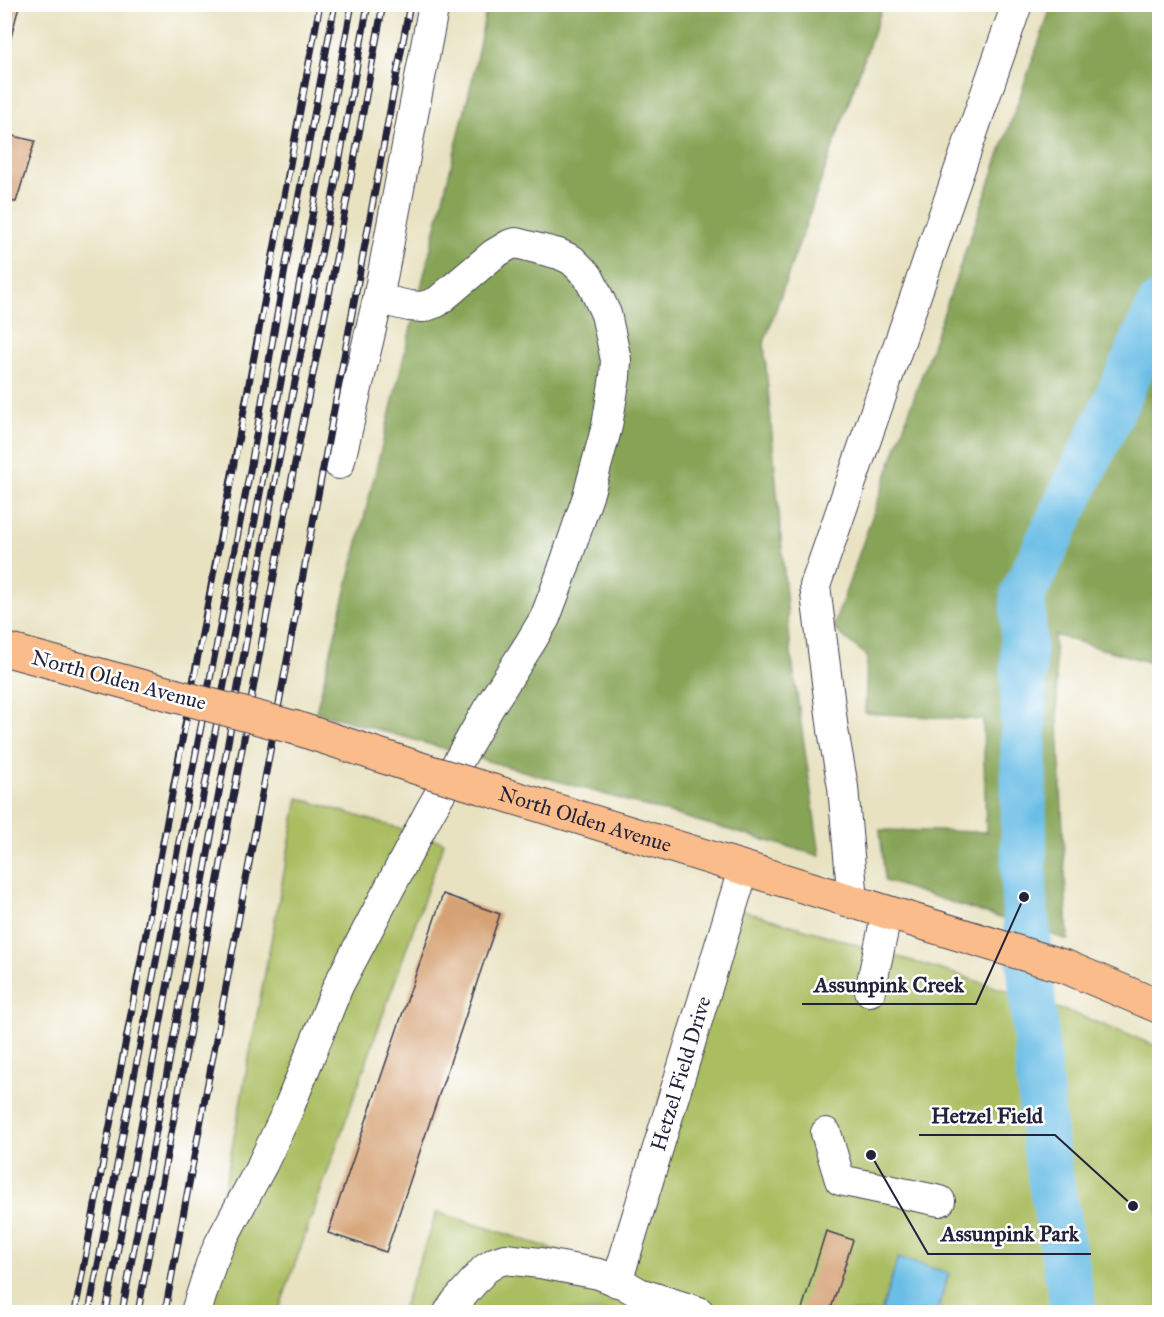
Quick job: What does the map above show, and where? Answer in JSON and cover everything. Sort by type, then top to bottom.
[{"type":"main road","name":"North Olden Avenue","points":[[4,649],[296,729],[744,867],[1066,968],[1160,1007]]},
{"type":"street","points":[[339,464],[378,299],[434,4]]},
{"type":"street","points":[[853,901],[843,787],[833,730],[815,586],[1017,4]]},
{"type":"street","points":[[196,1312],[220,1243],[262,1165],[288,1110],[338,986],[429,813],[488,709],[545,618],[588,496],[607,426],[616,360],[606,314],[588,276],[572,260],[559,254],[516,243],[494,254],[437,302],[423,307],[378,299]]},
{"type":"street","name":"Hetzel Field Drive","points":[[617,1282],[744,867]]},
{"type":"street","points":[[870,991],[887,912]]},
{"type":"street","points":[[826,1133],[840,1180],[940,1201]]},
{"type":"street","points":[[449,1312],[485,1269],[506,1259],[599,1274],[639,1293],[699,1312]]},
{"type":"green space","points":[[487,5],[883,5],[764,343],[791,653],[820,856],[316,712],[472,81]]},
{"type":"green space","points":[[1052,5],[1159,5],[1159,665],[1054,635],[1068,940],[885,881],[880,830],[986,832],[983,720],[865,713],[867,656],[833,628]]},
{"type":"green space","points":[[298,798],[444,842],[278,1312],[201,1312]]},
{"type":"green space","points":[[720,901],[751,913],[965,977],[1078,1015],[1159,1047],[1159,1312],[401,1312],[437,1212],[610,1267]]},
{"type":"water","points":[[898,1258],[949,1273],[937,1312],[881,1312]]},
{"type":"building","points":[[4,4],[19,6],[5,61],[4,61]]},
{"type":"building","points":[[4,134],[35,141],[16,202],[4,201]]},
{"type":"building","points":[[443,894],[500,914],[386,1252],[328,1233]]},
{"type":"building","points":[[826,1231],[853,1240],[830,1312],[801,1312]]},
{"type":"waterway","points":[[1074,1312],[1045,1147],[1024,897],[1023,594],[1160,305]]},
{"type":"railway","points":[[75,1312],[320,4]]},
{"type":"railway","points":[[89,1312],[251,465],[335,4]]},
{"type":"railway","points":[[106,1312],[352,4]]},
{"type":"railway","points":[[122,1312],[277,470],[333,196],[368,4]]},
{"type":"railway","points":[[138,1312],[293,473],[333,275],[383,4]]},
{"type":"railway","points":[[165,1312],[410,4]]},
{"type":"place","name":"Assunpink Creek","points":[[1024,897]]},
{"type":"place","name":"Assunpink Park","points":[[871,1155]]},
{"type":"place","name":"Hetzel Field","points":[[1133,1206]]}]
